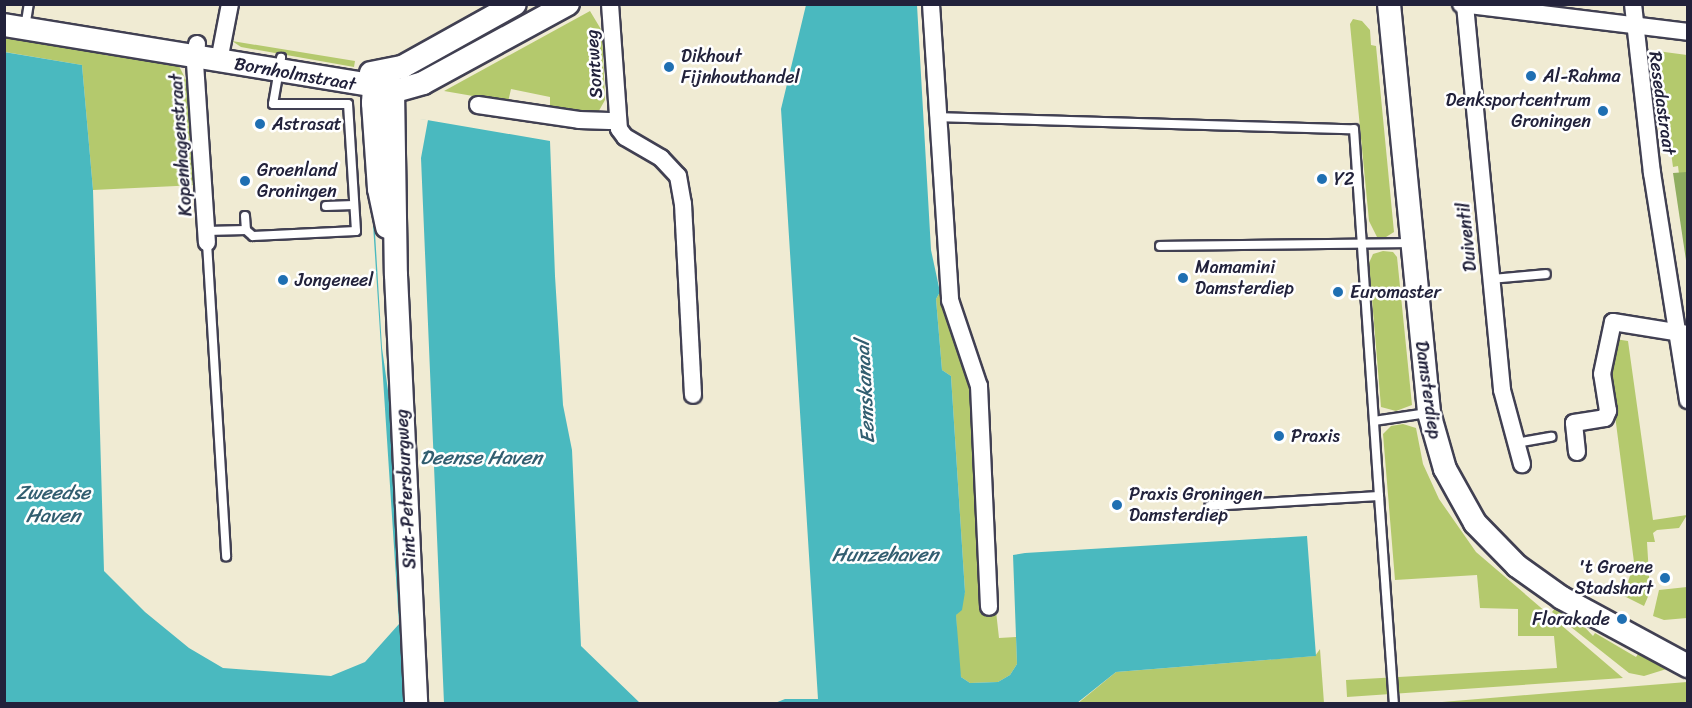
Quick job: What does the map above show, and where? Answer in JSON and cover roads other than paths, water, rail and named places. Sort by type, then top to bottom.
[{"type":"street","points":[[220,54],[230,4]]},
{"type":"street","name":"Bornholmstraat","points":[[384,83],[402,67],[515,4]]},
{"type":"street","name":"Bornholmstraat","points":[[4,11],[21,18],[384,83],[423,83],[568,4]]},
{"type":"street","name":"Sontweg","points":[[610,4],[617,121]]},
{"type":"street","points":[[931,4],[950,300],[979,386],[989,607]]},
{"type":"street","name":"Damsterdiep","points":[[1389,4],[1410,243],[1429,413],[1438,451],[1453,487],[1475,523],[1504,554],[1562,598],[1687,666]]},
{"type":"street","points":[[1461,4],[1550,10],[1633,26],[1688,32]]},
{"type":"street","name":"Resedastraat","points":[[1633,4],[1633,26],[1682,333],[1688,400]]},
{"type":"street","name":"Duiventil","points":[[1465,5],[1502,390],[1522,464]]},
{"type":"street","name":"Kopenhagenstraat","points":[[196,50],[206,237]]},
{"type":"street","name":"Sint-Petersburgweg","points":[[384,83],[384,114],[396,275],[416,704]]},
{"type":"street","points":[[478,105],[579,120],[617,121],[625,137],[662,158],[678,176],[683,204],[693,395]]},
{"type":"street","points":[[1577,452],[1574,423],[1605,418],[1608,411],[1602,374],[1614,322],[1682,333]]},
{"type":"lane","points":[[245,216],[246,230],[253,236],[356,231],[348,104],[273,104],[279,64]]},
{"type":"lane","points":[[938,117],[1354,129],[1364,246],[1361,266],[1394,704]]},
{"type":"lane","points":[[326,206],[354,205]]},
{"type":"lane","points":[[226,556],[206,237],[246,230]]},
{"type":"lane","points":[[1160,246],[1364,246],[1410,243]]},
{"type":"lane","points":[[1491,279],[1545,274]]},
{"type":"lane","points":[[1374,421],[1429,413]]},
{"type":"lane","points":[[1515,443],[1551,437]]},
{"type":"lane","points":[[1209,506],[1378,496]]},
{"type":"water","name":"Hunzehaven","points":[[806,5],[917,5],[931,250],[940,292],[936,299],[942,370],[951,376],[965,592],[962,610],[956,615],[961,677],[970,683],[998,682],[1010,675],[1017,664],[1013,555],[1307,536],[1316,656],[1116,672],[1077,703],[775,703],[785,699],[818,699],[781,109]]},
{"type":"water","points":[[4,52],[82,65],[93,190],[104,571],[145,612],[189,648],[223,668],[331,676],[365,662],[399,624],[366,117],[427,120],[550,141],[555,276],[563,405],[572,450],[581,646],[640,703],[5,703]]},
{"type":"place","name":"Dikhout Fijnhouthandel","points":[[669,67]]},
{"type":"place","name":"Al-Rahma","points":[[1531,76]]},
{"type":"place","name":"Denksportcentrum Groningen","points":[[1603,111]]},
{"type":"place","name":"Astrasat","points":[[260,124]]},
{"type":"place","name":"Y2","points":[[1322,179]]},
{"type":"place","name":"Groenland Groningen","points":[[245,181]]},
{"type":"place","name":"Mamamini Damsterdiep","points":[[1183,278]]},
{"type":"place","name":"Jongeneel","points":[[283,280]]},
{"type":"place","name":"Euromaster","points":[[1338,292]]},
{"type":"place","name":"Praxis","points":[[1279,436]]},
{"type":"place","name":"Praxis Groningen Damsterdiep","points":[[1117,505]]},
{"type":"place","name":"'t Groene Stadshart","points":[[1665,578]]},
{"type":"place","name":"Florakade","points":[[1622,619]]},
{"type":"water label","name":"Eemskanaal","points":[[865,392]]},
{"type":"water label","name":"Deense Haven","points":[[481,457]]},
{"type":"water label","name":"Zweedse Haven","points":[[53,504]]}]
